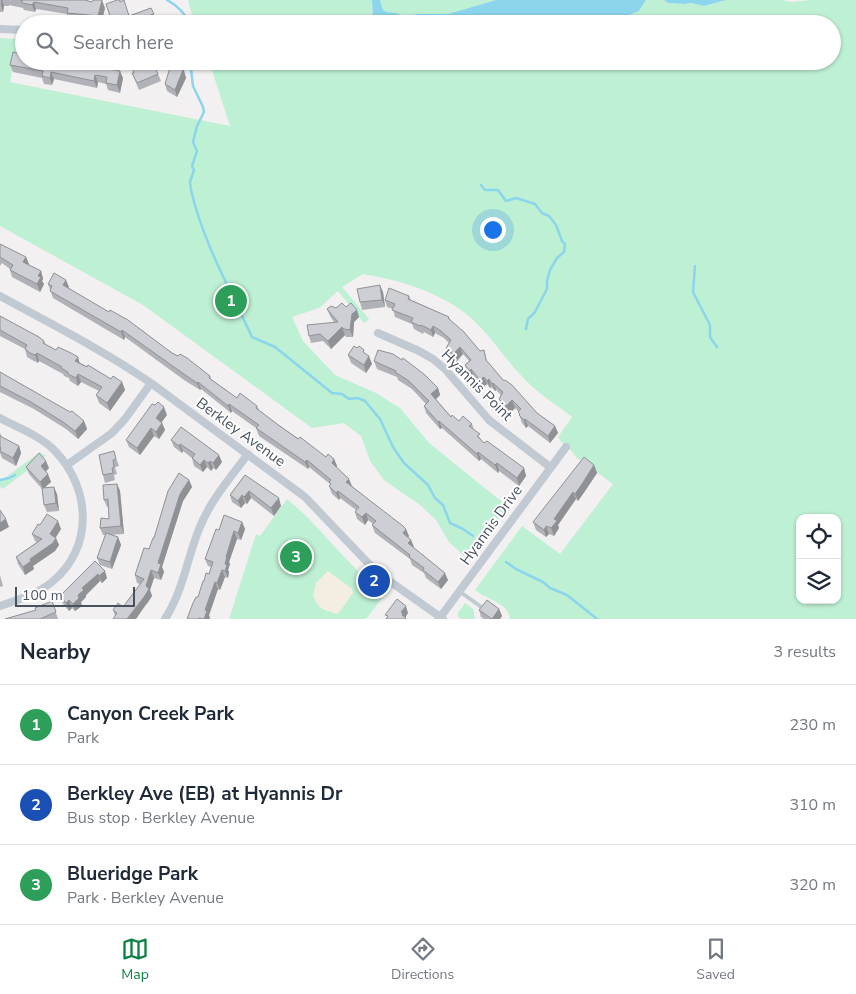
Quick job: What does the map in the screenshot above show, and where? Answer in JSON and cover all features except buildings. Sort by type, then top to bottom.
[{"type":"street","points":[[0,29],[15,30]]},
{"type":"street","name":"Berkley Avenue","points":[[0,296],[126,366],[151,383],[305,497],[368,563],[388,580],[441,618]]},
{"type":"street","name":"Hyannis Point","points":[[378,333],[433,359],[445,369],[489,420],[550,468]]},
{"type":"street","points":[[67,465],[112,433],[125,419],[151,383]]},
{"type":"street","points":[[0,418],[44,441],[55,450],[67,465],[78,488],[82,502],[81,532],[73,557],[59,576],[40,590],[0,606]]},
{"type":"street","name":"Hyannis Drive","points":[[441,618],[566,447]]},
{"type":"street","points":[[165,619],[178,593],[204,516],[248,454]]},
{"type":"lane","points":[[459,591],[484,609]]},
{"type":"green space","points":[[188,0],[372,0],[373,15],[192,15]]},
{"type":"green space","points":[[380,0],[496,0],[448,14],[401,15],[383,10]]},
{"type":"green space","points":[[646,0],[664,0],[668,3],[691,3],[704,6],[726,0],[782,0],[792,2],[856,0],[856,619],[510,619],[506,609],[475,590],[522,526],[560,554],[613,484],[575,456],[558,437],[572,417],[525,379],[512,366],[487,334],[465,313],[442,298],[417,288],[363,274],[342,287],[369,319],[364,323],[338,291],[319,308],[292,317],[303,341],[335,375],[376,393],[400,408],[429,443],[507,506],[467,559],[449,542],[436,520],[420,505],[384,480],[370,461],[361,436],[344,423],[312,428],[143,305],[0,226],[0,38],[15,39],[15,55],[10,82],[230,126],[212,70],[841,70],[841,15],[629,15],[639,11]]},
{"type":"green space","points":[[40,452],[46,456],[3,489],[0,487],[0,479],[2,480]]},
{"type":"green space","points":[[287,499],[312,522],[359,572],[386,593],[366,619],[229,619],[256,534],[260,536]]},
{"type":"green space","points":[[465,603],[473,609],[475,619],[461,619],[458,616]]},
{"type":"sand","points":[[328,571],[352,589],[353,593],[338,614],[322,609],[313,596],[316,583]]},
{"type":"water","points":[[372,0],[380,0],[383,10],[401,15],[373,15]]},
{"type":"water","points":[[496,0],[646,0],[639,11],[629,15],[411,15],[448,14]]},
{"type":"water","points":[[664,0],[726,0],[704,6],[691,3],[668,3]]},
{"type":"waterway","points":[[167,0],[185,15]]},
{"type":"waterway","points":[[191,70],[193,86],[204,112],[197,126],[193,142],[197,151],[192,166],[194,170],[190,182],[191,190],[210,247],[252,337],[275,347],[332,393],[342,394],[349,399],[358,398],[365,401],[380,419],[393,447],[404,463],[428,485],[435,498],[443,505],[450,523],[473,536]]},
{"type":"waterway","points":[[481,185],[485,190],[498,190],[506,201],[516,198],[535,204],[556,225],[565,244],[564,252],[557,258],[550,270],[547,289],[535,312],[528,319],[526,329]]},
{"type":"waterway","points":[[695,266],[693,292],[710,325],[710,337],[717,347]]},
{"type":"waterway","points":[[0,480],[15,475]]},
{"type":"waterway","points":[[506,562],[543,582],[550,588],[567,595],[597,619]]},
{"type":"place","name":"Canyon Creek Park","points":[[231,301]]},
{"type":"place","name":"Blueridge Park","points":[[296,557]]},
{"type":"place","name":"Berkley Ave (EB) at Hyannis Dr","points":[[374,581]]}]
